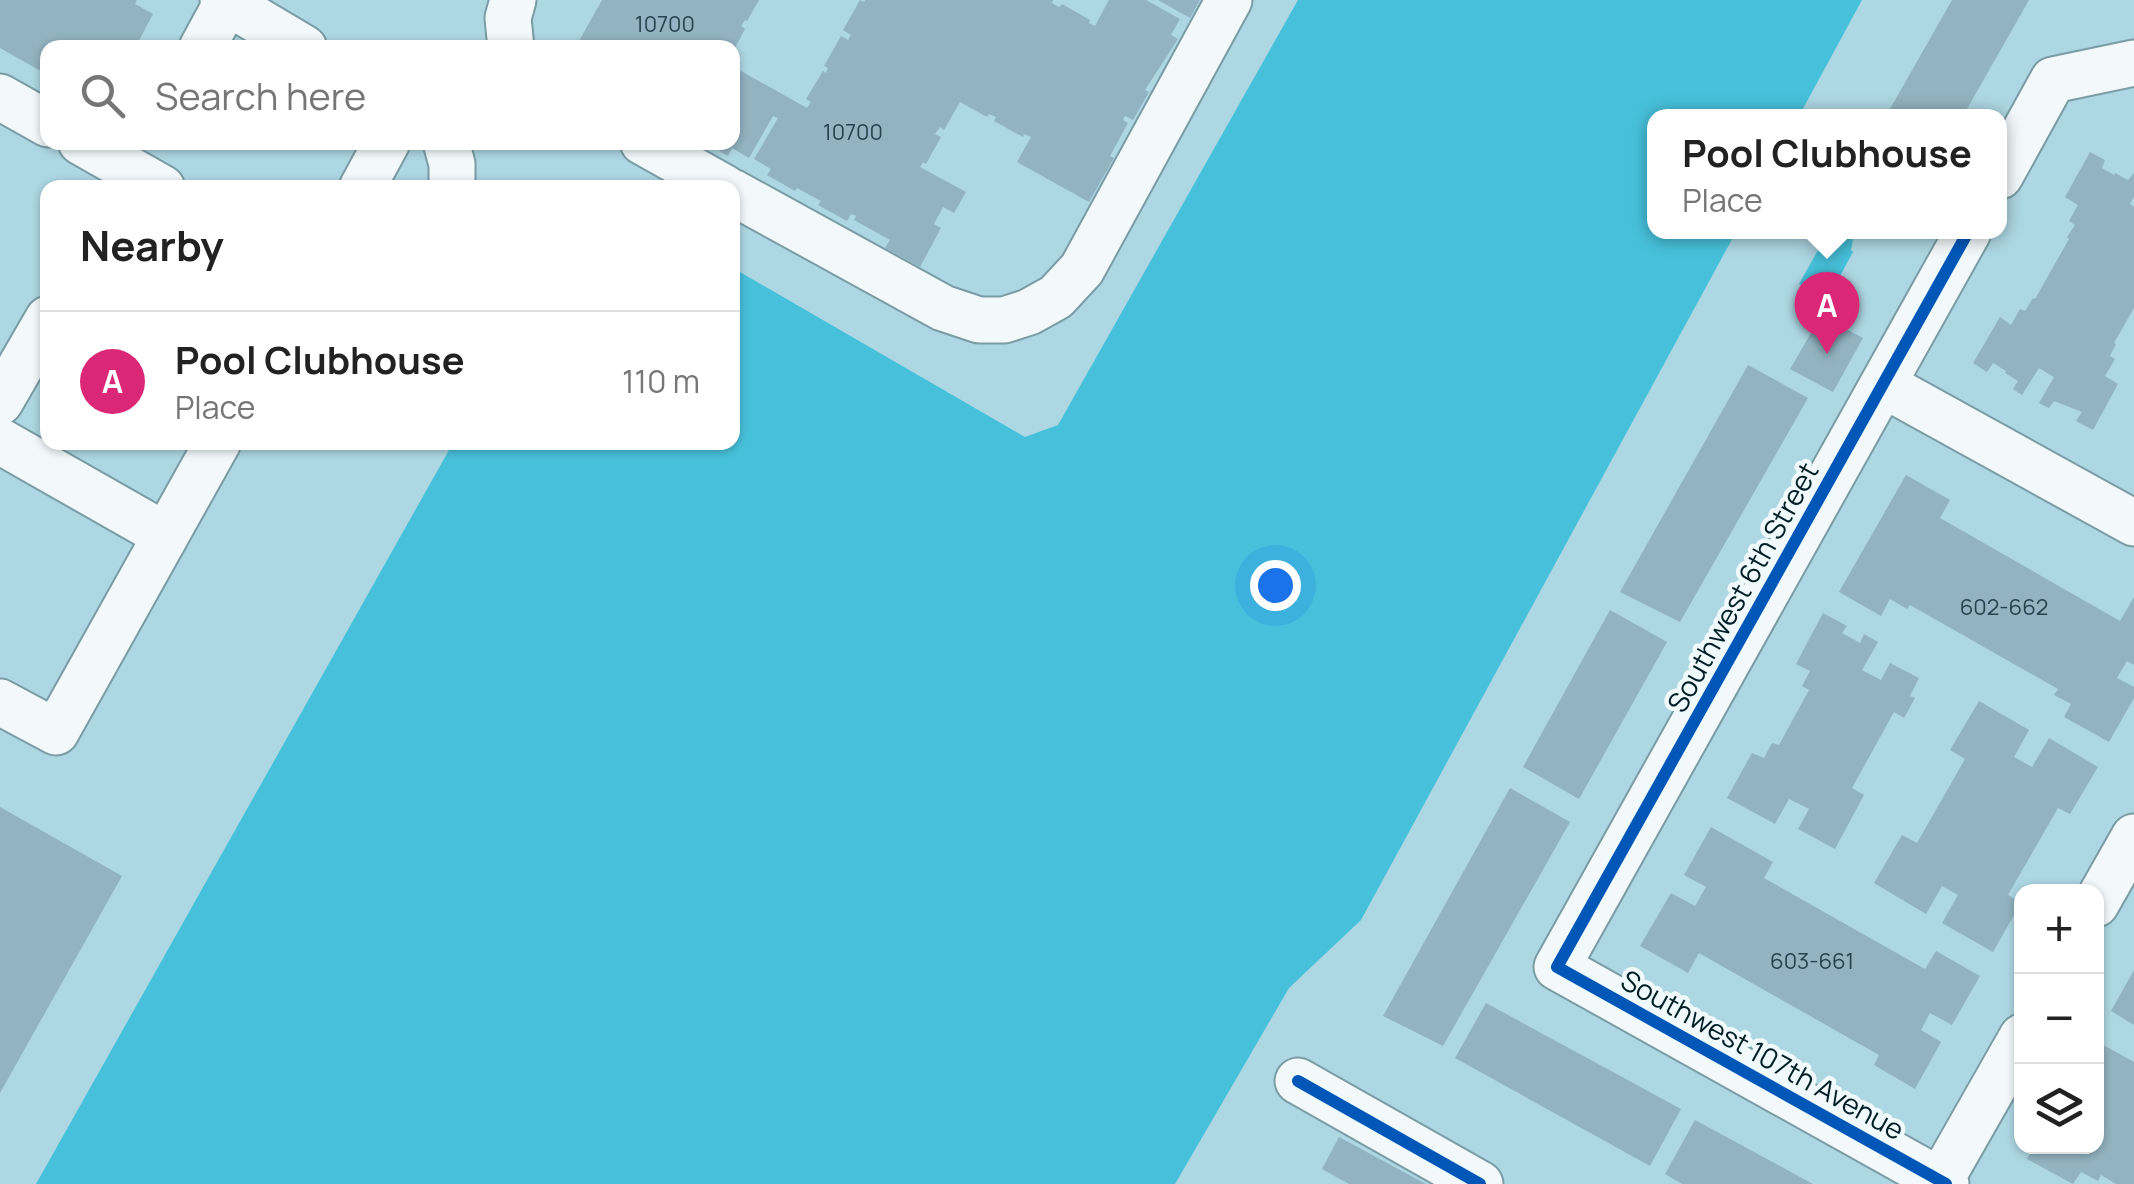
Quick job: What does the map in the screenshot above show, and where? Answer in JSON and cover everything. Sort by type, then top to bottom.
[{"type":"street","points":[[510,40],[508,18],[513,0]]},
{"type":"street","points":[[740,196],[943,308],[979,320],[1004,320],[1028,312],[1056,297],[1082,268],[1229,0]]},
{"type":"street","points":[[206,40],[225,1],[291,40]]},
{"type":"street","points":[[2007,163],[2053,80],[2134,63]]},
{"type":"street","points":[[0,98],[40,120]]},
{"type":"street","points":[[97,150],[141,172]]},
{"type":"street","points":[[366,180],[383,150]]},
{"type":"street","points":[[448,150],[452,180]]},
{"type":"street","points":[[657,150],[710,180]]},
{"type":"street","name":"Southwest 6th Street","points":[[1557,967],[1964,239]]},
{"type":"street","points":[[0,402],[40,332]]},
{"type":"street","points":[[1884,385],[2134,522]]},
{"type":"street","points":[[0,441],[165,535]]},
{"type":"street","points":[[0,702],[56,732],[213,450]]},
{"type":"street","points":[[2104,890],[2134,838]]},
{"type":"street","name":"Southwest 107th Avenue","points":[[1557,967],[1943,1182]]},
{"type":"street","points":[[1943,1182],[2014,1051]]},
{"type":"street","points":[[1298,1081],[1480,1184]]},
{"type":"water","points":[[1298,0],[1862,0],[1803,109],[1647,109],[1647,239],[1732,239],[1361,920],[1289,988],[1175,1184],[36,1184],[449,450],[740,450],[740,272],[1025,437],[1058,425]]},
{"type":"water","points":[[1824,239],[1853,239],[1853,252],[1827,300],[1824,298],[1815,306],[1809,304],[1799,284]]},
{"type":"building","points":[[0,0],[137,0],[135,4],[153,14],[139,40],[40,40],[40,70],[0,48]]},
{"type":"building","points":[[602,0],[759,0],[741,26],[745,29],[739,40],[580,40]]},
{"type":"building","points":[[860,0],[1053,0],[1052,3],[1059,7],[1062,4],[1095,26],[1109,0],[1146,0],[1180,19],[1171,35],[1178,39],[1145,90],[1149,92],[1133,120],[1125,116],[1123,120],[1128,123],[1110,156],[1114,158],[1089,202],[1017,162],[1031,137],[1023,137],[994,121],[996,117],[987,117],[960,102],[944,130],[940,127],[935,134],[941,137],[926,164],[923,162],[920,167],[966,192],[954,213],[943,207],[934,224],[941,228],[920,267],[885,248],[890,240],[854,220],[856,216],[851,214],[847,221],[818,205],[821,201],[767,175],[771,169],[754,159],[778,118],[773,116],[749,158],[735,150],[740,150],[740,70],[807,108],[811,102],[806,99],[823,71],[826,73],[828,68],[824,66],[841,36],[848,40],[851,35],[843,30]]},
{"type":"building","points":[[1158,0],[1200,0],[1190,18]]},
{"type":"building","points":[[1952,0],[2029,0],[1967,109],[1890,109]]},
{"type":"building","points":[[2090,152],[2105,160],[2102,168],[2114,175],[2128,180],[2134,173],[2134,197],[2130,204],[2134,207],[2134,308],[2114,343],[2110,356],[2115,359],[2105,376],[2118,384],[2093,430],[2076,421],[2082,412],[2054,401],[2049,408],[2039,403],[2054,377],[2039,368],[2022,395],[2013,389],[2018,381],[2006,371],[1993,363],[1987,372],[1973,363],[2000,317],[2011,325],[2020,309],[2025,311],[2035,299],[2069,239],[2075,225],[2069,221],[2078,205],[2065,197]]},
{"type":"building","points":[[1821,316],[1863,338],[1833,392],[1790,369]]},
{"type":"building","points":[[1748,365],[1808,398],[1680,622],[1620,592]]},
{"type":"building","points":[[1906,475],[1950,500],[1940,518],[2120,621],[2134,597],[2134,665],[2127,661],[2117,678],[2134,687],[2134,698],[2109,742],[2064,717],[2071,704],[2054,695],[2058,689],[1910,605],[1907,609],[1890,599],[1881,616],[1839,592]]},
{"type":"building","points":[[1610,610],[1667,642],[1579,799],[1523,767]]},
{"type":"building","points":[[1823,613],[1847,626],[1842,633],[1860,643],[1864,634],[1878,642],[1862,670],[1881,680],[1890,663],[1919,678],[1910,696],[1915,698],[1904,718],[1894,712],[1852,788],[1864,795],[1835,849],[1798,829],[1809,809],[1789,799],[1775,824],[1727,798],[1752,753],[1764,758],[1772,743],[1779,745],[1809,690],[1802,686],[1810,671],[1796,664]]},
{"type":"building","points":[[1979,701],[2029,730],[2014,757],[2032,767],[2049,738],[2098,767],[2070,814],[2058,808],[2014,884],[2008,895],[2014,899],[2014,915],[1993,952],[1942,923],[1958,895],[1942,886],[1926,914],[1874,883],[1902,835],[1917,843],[1965,759],[1950,750]]},
{"type":"building","points":[[1510,788],[1570,822],[1443,1046],[1383,1016]]},
{"type":"building","points":[[0,807],[122,876],[0,1093]]},
{"type":"building","points":[[1711,827],[1773,862],[1764,878],[1925,969],[1936,951],[1980,976],[1952,1025],[1930,1013],[1921,1030],[1941,1042],[1915,1089],[1874,1065],[1879,1055],[1699,953],[1688,973],[1640,946],[1671,893],[1695,906],[1706,887],[1684,875]]},
{"type":"building","points":[[2134,970],[2134,1025],[2111,1011]]},
{"type":"building","points":[[1486,1003],[1681,1109],[1650,1166],[1455,1058]]},
{"type":"building","points":[[2104,1045],[2134,1062],[2134,1184],[2116,1184],[2101,1175],[2098,1181],[2081,1172],[2073,1184],[2027,1159],[2030,1154],[2104,1154]]},
{"type":"building","points":[[1695,1120],[1813,1184],[1682,1184],[1665,1174]]},
{"type":"building","points":[[1339,1137],[1426,1184],[1349,1184],[1322,1169]]},
{"type":"cycle path","points":[[1946,1184],[1557,967],[1964,239]]},
{"type":"cycle path","points":[[1298,1081],[1480,1184]]},
{"type":"place","name":"Pool Clubhouse","points":[[1827,354]]}]
